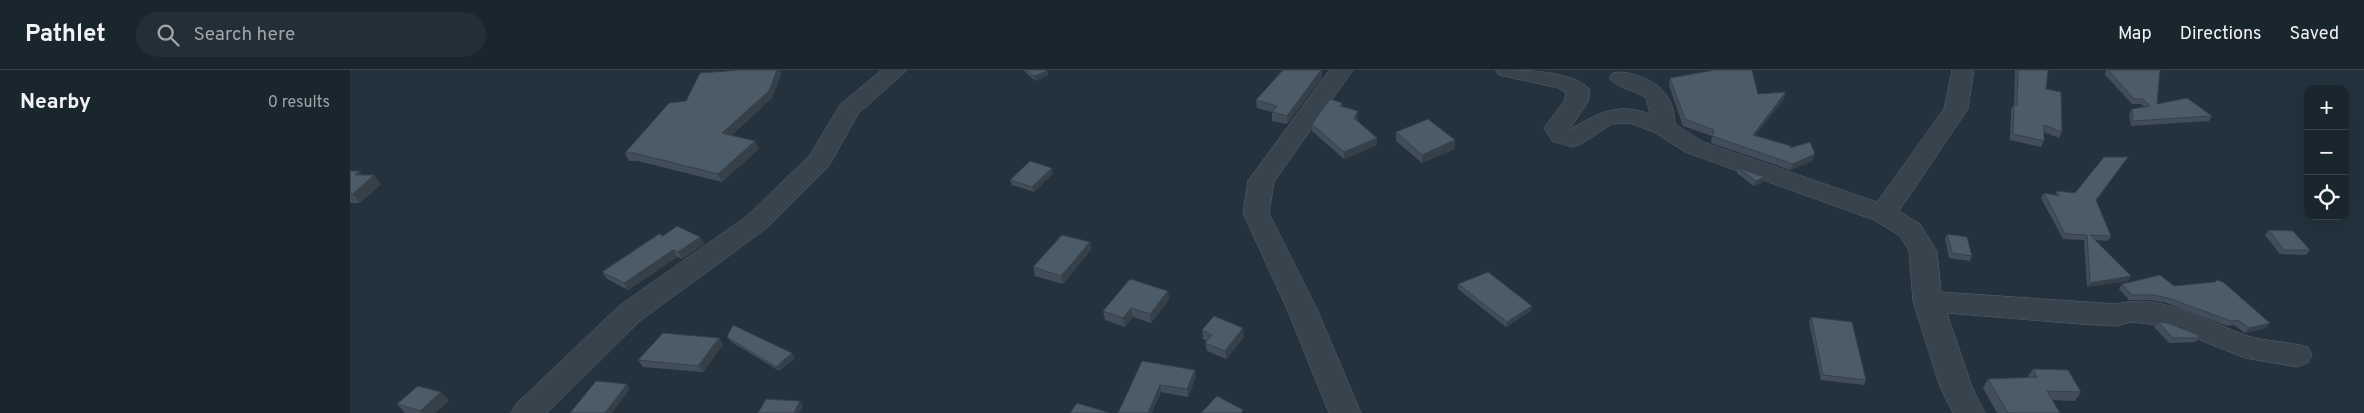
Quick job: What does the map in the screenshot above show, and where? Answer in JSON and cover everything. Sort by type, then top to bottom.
[{"type":"street","points":[[527,413],[630,313],[757,222],[820,160],[848,110],[896,70]]},
{"type":"street","points":[[1342,70],[1261,180],[1256,213],[1302,309],[1345,413]]},
{"type":"street","points":[[1507,70],[1566,82],[1578,90],[1576,102],[1556,128],[1561,136],[1572,139],[1606,118],[1631,115],[1663,127],[1694,147],[1883,214],[1910,230],[1923,251],[1928,301],[1956,387],[1969,413]]},
{"type":"street","points":[[1646,70],[1656,81],[1664,109],[1663,127]]},
{"type":"street","points":[[1883,214],[1956,109],[1963,70]]},
{"type":"street","points":[[1621,78],[1640,84],[1660,98]]},
{"type":"street","points":[[1928,301],[2116,315],[2131,311],[2169,316],[2245,347],[2297,355]]},
{"type":"building","points":[[777,70],[769,91],[722,133],[755,141],[718,174],[634,153],[625,153],[669,103],[686,101],[700,73]]},
{"type":"building","points":[[1027,70],[1047,70],[1047,71],[1034,76]]},
{"type":"building","points":[[1283,70],[1321,70],[1287,116],[1272,112],[1277,106],[1256,100]]},
{"type":"building","points":[[1715,70],[1752,70],[1758,94],[1786,92],[1753,135],[1791,146],[1790,148],[1810,142],[1815,154],[1793,164],[1712,136],[1714,130],[1685,119],[1670,78]]},
{"type":"building","points":[[2018,70],[2048,70],[2046,89],[2061,92],[2062,132],[2044,125],[2044,141],[2013,134],[2014,104],[2017,105]]},
{"type":"building","points":[[2108,70],[2160,70],[2157,104],[2187,98],[2212,116],[2133,121],[2132,109],[2150,106],[2143,99],[2134,99]]},
{"type":"building","points":[[1330,99],[1342,103],[1340,106],[1358,111],[1354,118],[1377,138],[1344,152],[1312,124]]},
{"type":"building","points":[[1428,119],[1455,140],[1422,155],[1396,132]]},
{"type":"building","points":[[2104,157],[2128,157],[2096,200],[2111,236],[2090,235],[2131,276],[2090,283],[2087,235],[2065,234],[2044,193],[2059,196],[2057,191],[2075,193]]},
{"type":"building","points":[[1030,161],[1052,168],[1032,187],[1010,180]]},
{"type":"building","points":[[1738,168],[1765,177],[1756,181]]},
{"type":"building","points":[[350,171],[359,171],[355,175],[374,175],[353,194],[350,194]]},
{"type":"building","points":[[677,226],[700,237],[678,252],[673,250],[624,283],[602,272],[659,234],[663,236]]},
{"type":"building","points":[[2269,230],[2293,231],[2310,250],[2284,250]]},
{"type":"building","points":[[1947,234],[1967,237],[1972,256],[1952,253]]},
{"type":"building","points":[[1062,235],[1090,242],[1061,276],[1033,267]]},
{"type":"building","points":[[1488,272],[1532,306],[1507,322],[1458,284]]},
{"type":"building","points":[[2160,275],[2174,286],[2215,282],[2217,280],[2223,282],[2270,323],[2249,328],[2238,320],[2231,321],[2171,299],[2154,295],[2132,295],[2122,284]]},
{"type":"building","points":[[1130,279],[1168,291],[1150,314],[1131,308],[1123,318],[1103,311]]},
{"type":"building","points":[[1214,316],[1243,328],[1225,351],[1205,343],[1212,335],[1202,330]]},
{"type":"building","points":[[1811,317],[1852,322],[1866,380],[1823,375]]},
{"type":"building","points":[[2158,322],[2168,323],[2196,334],[2199,338],[2173,338]]},
{"type":"building","points":[[733,325],[792,353],[776,367],[727,337]]},
{"type":"building","points":[[663,333],[719,338],[698,366],[638,360]]},
{"type":"building","points":[[1142,361],[1195,370],[1187,389],[1160,385],[1148,413],[1118,413]]},
{"type":"building","points":[[2033,369],[2068,370],[2081,392],[2047,391],[2060,413],[2008,413],[1988,379],[2037,377]]},
{"type":"building","points":[[596,381],[627,384],[605,413],[570,413]]},
{"type":"building","points":[[418,386],[441,392],[420,411],[397,404]]},
{"type":"building","points":[[1217,396],[1243,410],[1241,413],[1201,413]]},
{"type":"building","points":[[766,399],[800,401],[794,413],[758,413]]},
{"type":"building","points":[[1077,403],[1110,413],[1070,413]]}]
